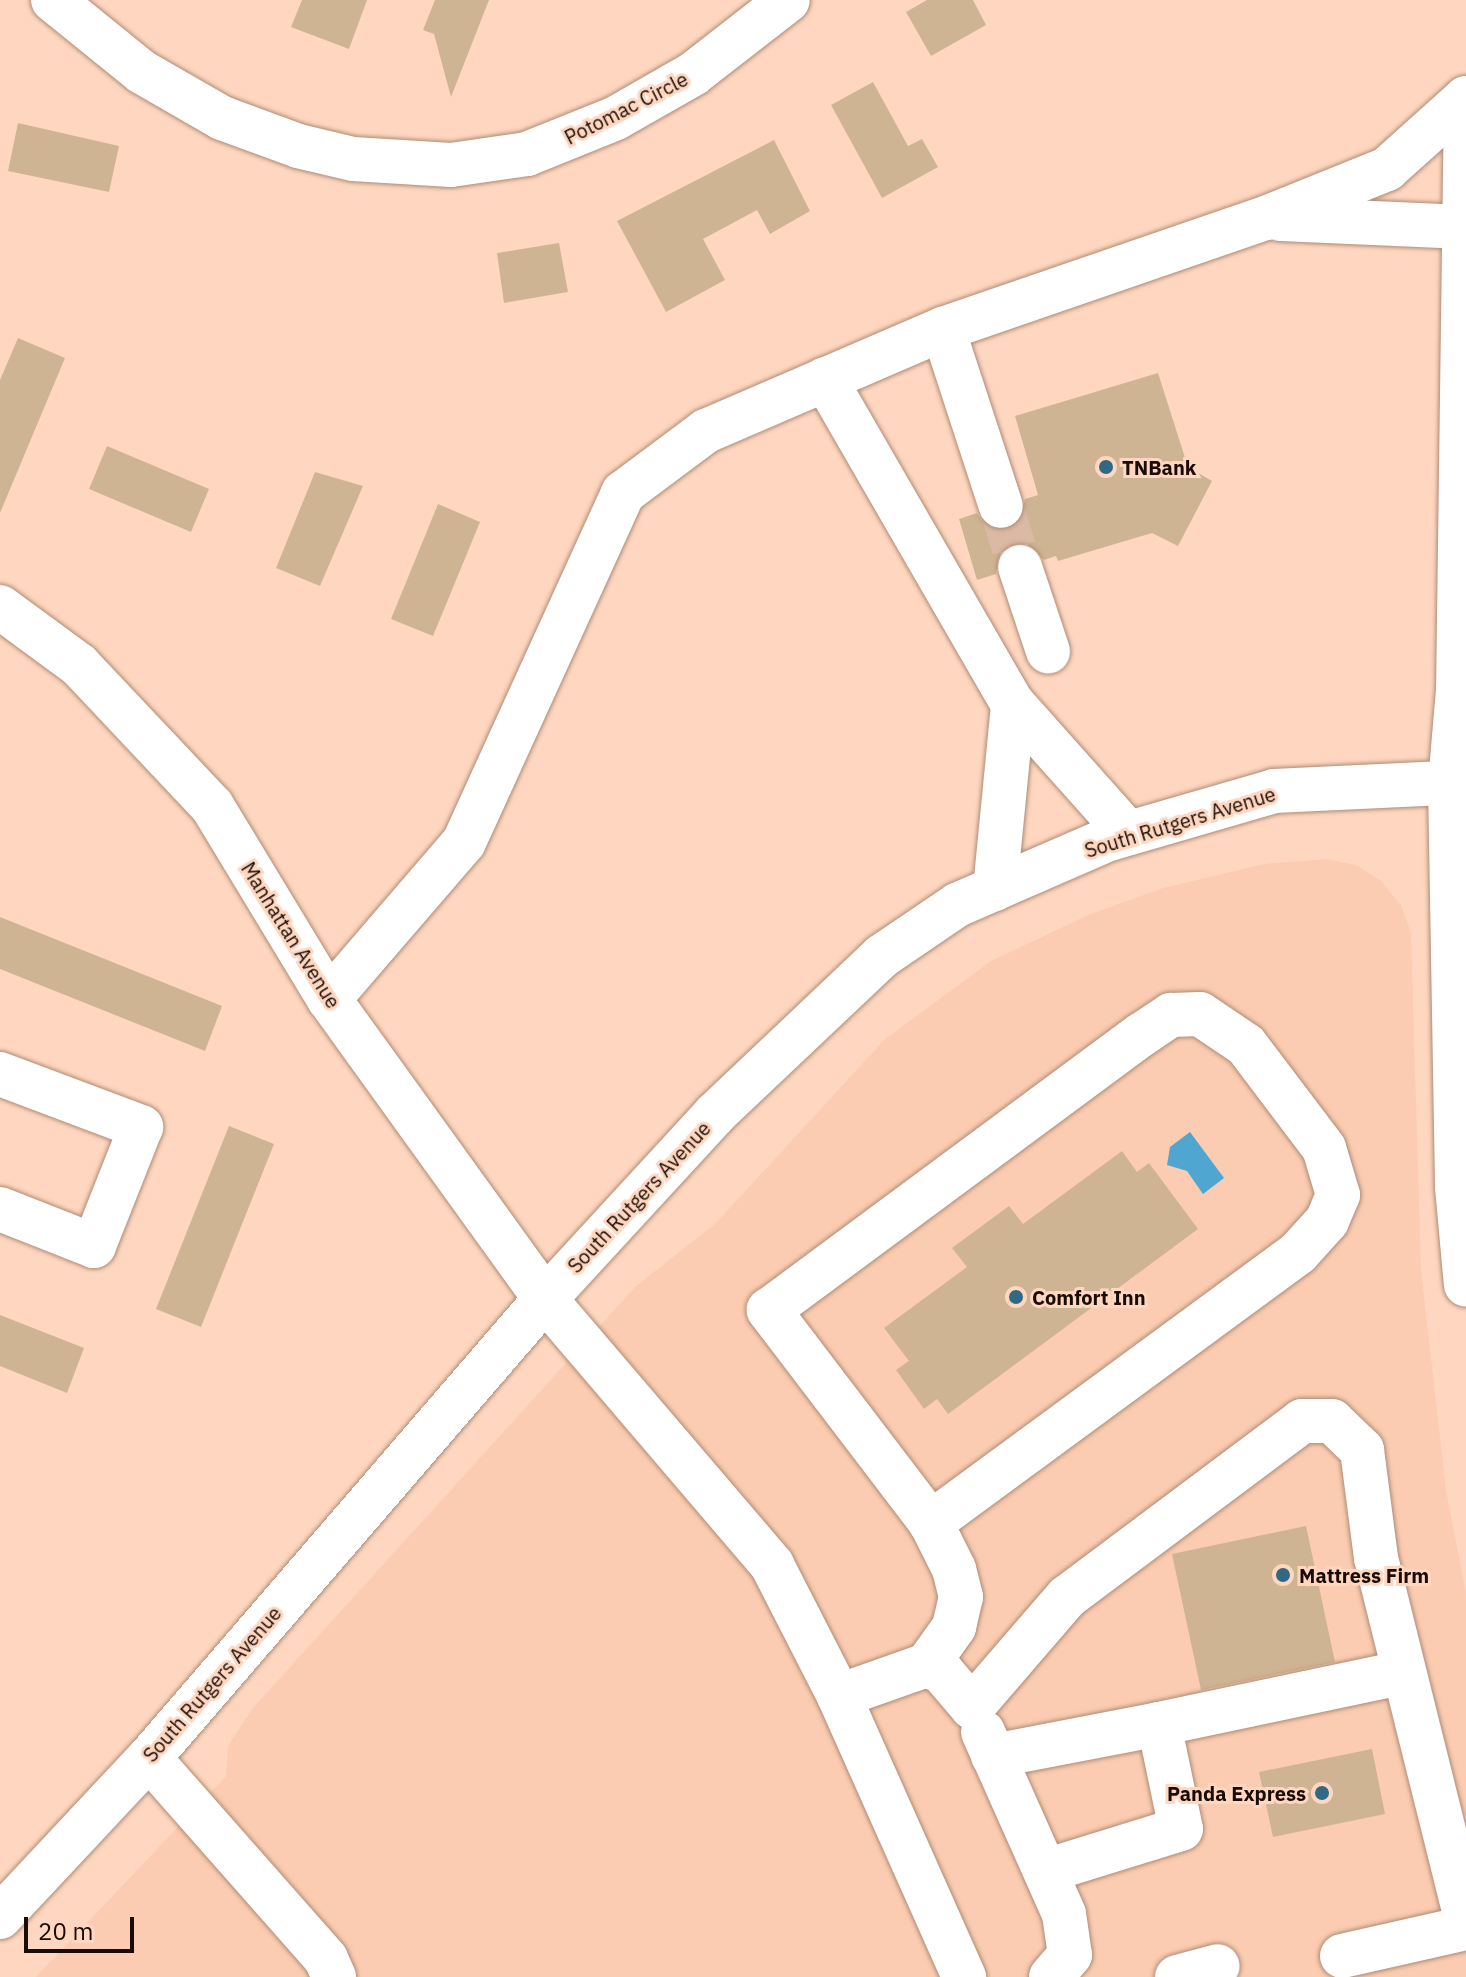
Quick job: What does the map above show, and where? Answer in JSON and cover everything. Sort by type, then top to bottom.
[{"type":"main road","name":"Potomac Circle","points":[[53,0],[142,72],[222,118],[298,146],[353,159],[451,165],[527,154],[616,118],[693,74],[788,0]]},
{"type":"main road","points":[[329,999],[464,842],[623,493],[706,431],[825,379],[943,329],[1266,218],[1387,169],[1466,98]]},
{"type":"main road","points":[[1466,98],[1458,690],[1457,1187],[1466,1285]]},
{"type":"main road","points":[[1266,218],[1464,227]]},
{"type":"main road","points":[[943,329],[1001,506]]},
{"type":"main road","points":[[825,379],[1013,704],[1128,833]]},
{"type":"main road","points":[[1020,567],[1048,651]]},
{"type":"main road","name":"Manhattan Avenue","points":[[0,607],[79,665],[212,806],[329,999],[545,1299],[772,1565],[839,1696],[964,1977]]},
{"type":"main road","points":[[995,889],[1013,704]]},
{"type":"main road","name":"South Rutgers Avenue","points":[[0,1917],[149,1758],[545,1299],[715,1114],[882,956],[957,905],[1128,833],[1274,791],[1458,782]]},
{"type":"main road","points":[[839,1696],[927,1665],[954,1627],[961,1597],[931,1523],[769,1310],[1141,1035],[1171,1015],[1200,1014],[1246,1045],[1324,1148],[1338,1195],[1327,1221],[1298,1253],[931,1523]]},
{"type":"main road","points":[[0,1074],[141,1127],[94,1246],[0,1209]]},
{"type":"main road","points":[[972,1707],[1067,1597],[1302,1421],[1319,1418],[1332,1421],[1362,1450],[1376,1558],[1402,1673],[1466,1919]]},
{"type":"main road","points":[[927,1665],[942,1672],[972,1707],[1064,1914],[1067,1970]]},
{"type":"main road","points":[[993,1756],[1402,1673]]},
{"type":"main road","points":[[1045,1871],[1181,1829],[1159,1724]]},
{"type":"main road","points":[[149,1758],[326,1959],[332,1976]]},
{"type":"main road","points":[[1342,1956],[1466,1928]]},
{"type":"shaded area","points":[[1327,859],[1356,865],[1380,880],[1401,905],[1411,933],[1421,1270],[1446,1490],[1466,1593],[1466,1977],[36,1977],[226,1776],[228,1746],[252,1709],[635,1287],[716,1223],[884,1040],[991,961],[1088,915],[1163,888],[1264,864]]},
{"type":"water","points":[[1190,1132],[1224,1178],[1203,1194],[1187,1171],[1167,1165],[1170,1147]]},
{"type":"building","points":[[302,0],[367,0],[349,49],[291,27]]},
{"type":"building","points":[[435,0],[489,0],[451,97],[434,34],[423,30]]},
{"type":"building","points":[[927,0],[973,0],[986,25],[931,56],[906,12]]},
{"type":"building","points":[[873,82],[908,146],[922,139],[938,167],[882,198],[831,105]]},
{"type":"building","points":[[18,123],[119,146],[109,192],[8,171]]},
{"type":"building","points":[[774,140],[810,211],[770,234],[757,210],[703,239],[725,280],[666,312],[617,221]]},
{"type":"building","points":[[559,243],[568,292],[504,303],[497,253]]},
{"type":"building","points":[[18,338],[65,358],[0,513],[0,380]]},
{"type":"building","points":[[1158,373],[1188,467],[1212,481],[1178,546],[1152,533],[1058,561],[1056,556],[1044,560],[1026,543],[1013,543],[1001,551],[996,574],[977,580],[959,519],[977,513],[985,525],[1008,530],[1020,522],[1025,499],[1038,495],[1015,416]]},
{"type":"building","points":[[107,446],[209,489],[191,532],[89,489]]},
{"type":"building","points":[[315,472],[363,486],[320,586],[276,568]]},
{"type":"building","points":[[438,504],[480,522],[433,636],[391,619]]},
{"type":"building","points":[[0,917],[222,1006],[205,1051],[0,969]]},
{"type":"building","points":[[229,1126],[274,1144],[201,1327],[156,1309]]},
{"type":"building","name":"Comfort Inn","points":[[1122,1151],[1137,1172],[1149,1163],[1198,1229],[948,1414],[937,1399],[924,1409],[896,1370],[909,1361],[884,1328],[967,1267],[952,1248],[1009,1206],[1023,1224]]},
{"type":"building","points":[[0,1315],[84,1348],[67,1393],[0,1366]]},
{"type":"building","points":[[1306,1526],[1335,1662],[1201,1690],[1172,1554]]},
{"type":"building","name":"Panda Express","points":[[1372,1749],[1385,1814],[1273,1837],[1259,1772]]},
{"type":"tunnel","points":[[1001,506],[1020,567]]},
{"type":"place","name":"TNBank","points":[[1106,467]]},
{"type":"place","name":"Comfort Inn","points":[[1016,1297]]},
{"type":"place","name":"Mattress Firm","points":[[1283,1575]]},
{"type":"place","name":"Panda Express","points":[[1322,1793]]}]
